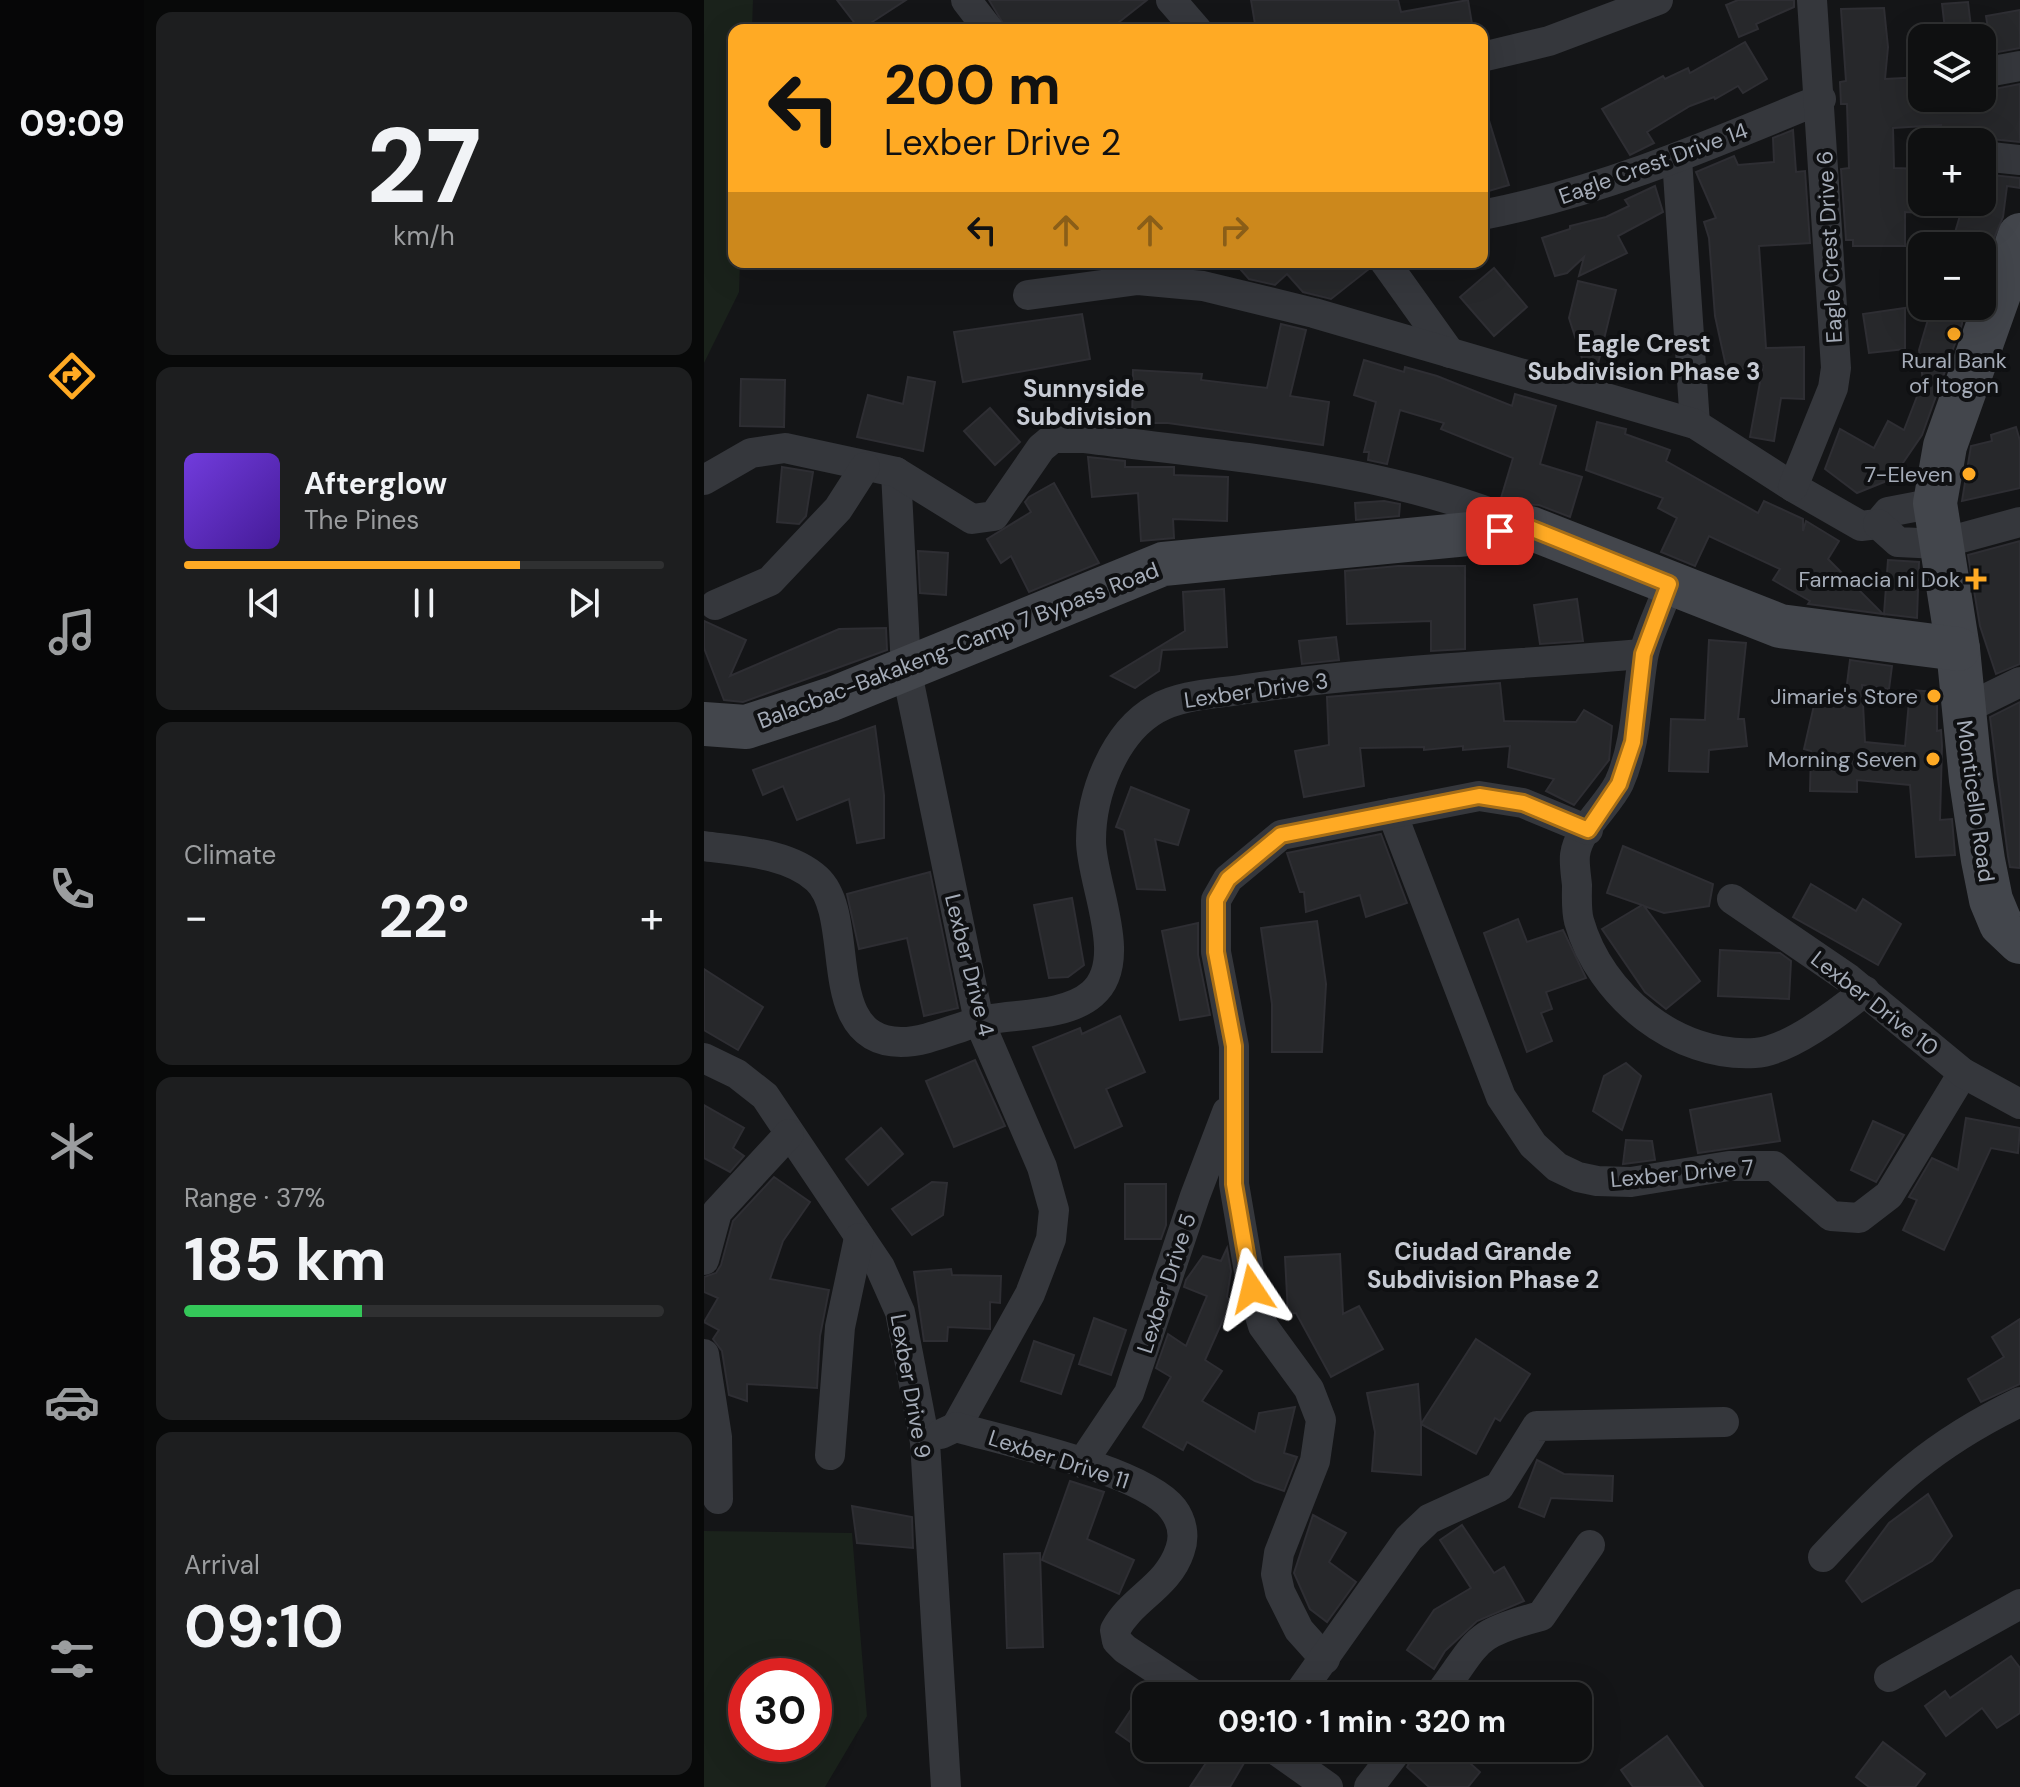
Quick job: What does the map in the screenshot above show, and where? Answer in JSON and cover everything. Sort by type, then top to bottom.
[{"type":"main road","points":[[1937,524],[1945,446],[2020,235]]},
{"type":"main road","name":"Monticello Road","points":[[1937,524],[1958,649],[1963,710],[1991,900],[2001,924],[2020,942]]},
{"type":"main road","name":"Balacbac-Bakakeng-Camp 7 Bypass Road","points":[[704,724],[746,727],[832,699],[1163,564],[1530,528],[1780,626],[1958,649]]},
{"type":"street","points":[[966,0],[984,24]]},
{"type":"street","points":[[1171,0],[1192,24]]},
{"type":"street","points":[[1488,56],[1549,41],[1658,0]]},
{"type":"street","name":"Eagle Crest Drive 6","points":[[1793,487],[1833,388],[1836,368],[1821,99],[1812,0]]},
{"type":"street","points":[[1996,70],[2020,66]]},
{"type":"street","name":"Eagle Crest Drive 14","points":[[1488,214],[1575,193],[1677,159],[1821,99]]},
{"type":"street","points":[[1996,157],[2020,160]]},
{"type":"street","points":[[1677,159],[1695,424]]},
{"type":"street","points":[[1389,268],[1450,353]]},
{"type":"street","points":[[1028,295],[1195,274],[1695,424],[1861,526],[1878,524],[1888,512],[1937,524],[2020,522]]},
{"type":"street","points":[[704,480],[751,453],[785,448],[896,472],[972,519],[984,520],[994,516],[1041,448],[1053,438],[1085,438],[1329,469],[1452,497],[1530,528]]},
{"type":"street","points":[[715,605],[770,581],[838,509],[856,487],[865,467]]},
{"type":"street","name":"Lexber Drive 4","points":[[896,472],[906,668],[979,1021],[1042,1167],[1054,1210],[1051,1239],[1030,1294],[956,1427]]},
{"type":"street","points":[[1878,524],[1898,542],[1937,524]]},
{"type":"street","points":[[1669,584],[1643,654],[1633,742],[1619,784],[1575,853],[1579,920],[1591,948],[1615,987],[1669,1035],[1705,1047],[1754,1053],[1774,1049],[1844,1009],[1865,991]]},
{"type":"street","name":"Lexber Drive 3","points":[[704,846],[799,865],[820,881],[830,901],[847,1000],[863,1028],[884,1039],[903,1042],[979,1021],[1077,1005],[1095,992],[1107,971],[1109,941],[1091,842],[1095,806],[1115,751],[1135,726],[1156,709],[1179,699],[1281,684],[1643,654]]},
{"type":"street","points":[[1963,710],[2020,682]]},
{"type":"street","name":"Lexber Drive 5","points":[[1325,1659],[1299,1630],[1280,1592],[1276,1574],[1279,1553],[1315,1461],[1321,1420],[1309,1389],[1263,1326],[1257,1312],[1234,1184],[1234,1046],[1216,952],[1216,900],[1228,879],[1281,835],[1479,796],[1523,803],[1588,830]]},
{"type":"street","name":"Lexber Drive 7","points":[[1392,813],[1501,1097],[1533,1145],[1557,1167],[1578,1177],[1631,1182],[1729,1166],[1774,1166],[1831,1216],[1859,1218],[1889,1195],[1963,1073]]},
{"type":"street","name":"Lexber Drive 10","points":[[1732,899],[1865,991],[1963,1073],[2020,1104]]},
{"type":"street","name":"Lexber Drive 9","points":[[704,1058],[737,1074],[765,1096],[789,1134],[824,1179],[880,1267],[900,1312],[925,1442],[946,1787]]},
{"type":"street","name":"Lexber Drive 5","points":[[1082,1463],[1129,1393],[1195,1196],[1234,1094]]},
{"type":"street","points":[[704,1260],[717,1212],[789,1134]]},
{"type":"street","points":[[830,1455],[840,1327],[859,1238]]},
{"type":"street","points":[[704,1354],[718,1499]]},
{"type":"street","points":[[1823,1557],[1874,1503],[1939,1446],[2020,1402]]},
{"type":"street","points":[[1308,1682],[1409,1538],[1429,1519],[1499,1487],[1537,1426],[1724,1422]]},
{"type":"street","points":[[925,1442],[956,1427]]},
{"type":"street","name":"Lexber Drive 11","points":[[956,1427],[1082,1463],[1145,1488],[1174,1509],[1183,1528],[1183,1542],[1175,1563],[1163,1581],[1130,1610],[1115,1630],[1117,1641],[1125,1649],[1175,1682]]},
{"type":"street","points":[[1447,1682],[1469,1648],[1494,1628],[1541,1616],[1590,1545]]},
{"type":"street","points":[[1889,1677],[2019,1607]]},
{"type":"street","points":[[1292,1762],[1323,1784]]},
{"type":"street","points":[[1369,1787],[1388,1762]]},
{"type":"shaded area","points":[[704,0],[753,0],[752,24],[728,24],[728,268],[740,268],[739,292],[704,363]]},
{"type":"shaded area","points":[[704,1531],[852,1533],[867,1716],[825,1787],[704,1787]]},
{"type":"building","points":[[837,0],[906,0],[869,24],[855,24]]},
{"type":"building","points":[[989,0],[1147,0],[1117,24],[1003,24]]},
{"type":"building","points":[[1251,0],[1398,0],[1401,12],[1468,0],[1472,24],[1255,24]]},
{"type":"building","points":[[1738,0],[1794,0],[1794,7],[1756,24],[1758,29],[1739,37],[1726,5]]},
{"type":"building","points":[[1968,2],[1971,24],[1944,24],[1942,4]]},
{"type":"building","points":[[1884,8],[1888,47],[1885,79],[1908,78],[1908,112],[1996,112],[1996,89],[2020,84],[2020,142],[1996,139],[1996,128],[1941,128],[1941,125],[1893,128],[1894,168],[1908,168],[1905,246],[1853,246],[1853,240],[1846,240],[1841,169],[1849,168],[1847,104],[1841,104],[1840,82],[1846,81],[1841,9]]},
{"type":"building","points":[[2020,10],[2020,48],[1996,52],[1996,24],[1987,24],[1986,16]]},
{"type":"building","points":[[1745,42],[1767,79],[1743,93],[1738,86],[1715,99],[1690,106],[1647,132],[1654,143],[1630,155],[1602,109],[1663,76],[1665,79],[1688,68],[1690,73]]},
{"type":"building","points":[[1488,117],[1509,185],[1488,191]]},
{"type":"building","points":[[1793,130],[1796,172],[1805,171],[1810,243],[1759,246],[1766,348],[1804,347],[1804,399],[1781,398],[1774,441],[1750,437],[1763,366],[1727,371],[1715,316],[1709,238],[1704,222],[1716,218],[1696,172],[1734,156],[1738,165],[1774,162],[1773,138]]},
{"type":"building","points":[[1996,175],[2020,178],[2020,188],[2007,186],[2003,217],[1996,234],[1955,232],[1960,216],[1996,216]]},
{"type":"building","points":[[1655,186],[1663,212],[1618,236],[1627,253],[1579,276],[1584,257],[1567,273],[1555,276],[1542,238],[1570,229],[1570,226],[1606,217],[1629,206],[1625,200]]},
{"type":"building","points":[[1239,268],[1369,269],[1331,299],[1303,292],[1287,274],[1275,285],[1249,279]]},
{"type":"building","points":[[1494,268],[1527,307],[1494,336],[1460,297]]},
{"type":"building","points":[[1578,281],[1616,290],[1595,376],[1587,374],[1569,318]]},
{"type":"building","points":[[1905,308],[1905,349],[1869,353],[1863,314]]},
{"type":"building","points":[[1082,314],[1090,359],[963,382],[954,332]]},
{"type":"building","points":[[1928,320],[1962,320],[1922,435],[1892,479],[1857,493],[1825,469],[1840,429],[1874,448],[1888,421],[1904,430],[1923,381],[1919,350]]},
{"type":"building","points":[[1281,324],[1306,330],[1290,396],[1329,402],[1323,445],[1168,423],[1132,423],[1133,370],[1202,374],[1201,380],[1267,388]]},
{"type":"building","points":[[1364,360],[1404,372],[1405,367],[1437,376],[1512,406],[1515,394],[1556,406],[1540,464],[1582,477],[1570,517],[1539,505],[1518,504],[1501,498],[1513,458],[1441,429],[1444,423],[1400,410],[1387,464],[1368,460],[1369,452],[1364,452],[1376,402],[1354,395]]},
{"type":"building","points":[[908,377],[935,382],[923,451],[857,437],[868,395],[903,404]]},
{"type":"building","points":[[741,379],[785,380],[784,427],[740,426]]},
{"type":"building","points":[[990,408],[1020,442],[995,465],[964,431]]},
{"type":"building","points":[[1597,422],[1626,429],[1625,434],[1670,450],[1666,461],[1758,513],[1764,501],[1803,519],[1803,531],[1806,521],[1839,541],[1828,559],[1883,614],[1808,604],[1810,601],[1773,580],[1780,569],[1709,536],[1695,566],[1661,552],[1677,518],[1658,508],[1663,498],[1586,470]]},
{"type":"building","points":[[2016,427],[2020,441],[2020,488],[1962,501],[1971,446],[1992,441],[1991,435]]},
{"type":"building","points":[[1088,457],[1125,461],[1125,467],[1174,467],[1174,475],[1228,477],[1227,521],[1173,519],[1174,538],[1141,541],[1138,493],[1092,497]]},
{"type":"building","points":[[782,467],[813,472],[806,516],[799,524],[777,522]]},
{"type":"building","points":[[1054,483],[1099,563],[1029,592],[1011,556],[1001,563],[987,539],[1031,512],[1025,502]]},
{"type":"building","points":[[1384,501],[1400,504],[1399,516],[1356,520],[1355,503]]},
{"type":"building","points":[[2020,541],[2020,664],[1996,674],[1980,626],[1968,555]]},
{"type":"building","points":[[918,551],[948,553],[946,595],[920,593]]},
{"type":"building","points":[[1888,560],[1919,562],[1917,618],[1884,614]]},
{"type":"building","points":[[1398,566],[1465,566],[1465,649],[1431,651],[1431,621],[1347,624],[1345,571]]},
{"type":"building","points":[[1224,589],[1227,647],[1162,650],[1159,671],[1135,688],[1111,676],[1185,631],[1183,592]]},
{"type":"building","points":[[1577,599],[1583,641],[1540,644],[1534,605]]},
{"type":"building","points":[[704,621],[746,640],[730,676],[839,629],[886,628],[887,650],[743,702],[724,700],[704,648]]},
{"type":"building","points":[[1336,637],[1339,660],[1302,664],[1299,641]]},
{"type":"building","points":[[1709,640],[1746,643],[1738,719],[1744,719],[1747,746],[1709,750],[1708,772],[1669,771],[1671,719],[1705,720]]},
{"type":"building","points":[[1850,660],[1892,666],[1889,689],[1862,685],[1865,742],[1905,746],[1910,690],[1937,692],[1937,731],[1941,730],[1942,746],[1940,820],[1952,819],[1955,855],[1916,857],[1910,785],[1857,780],[1857,792],[1810,791],[1811,751],[1804,749],[1815,701],[1844,708]]},
{"type":"building","points":[[1500,683],[1504,721],[1576,722],[1584,710],[1612,726],[1609,760],[1574,805],[1546,791],[1554,779],[1508,767],[1510,746],[1463,750],[1463,746],[1424,750],[1424,747],[1360,748],[1364,786],[1304,797],[1295,751],[1329,745],[1327,697]]},
{"type":"building","points":[[2020,702],[2020,868],[2010,867],[1990,717]]},
{"type":"building","points":[[875,726],[884,795],[884,838],[857,843],[849,799],[797,820],[783,786],[763,795],[753,770]]},
{"type":"building","points":[[1131,787],[1189,810],[1178,845],[1155,839],[1165,890],[1137,889],[1124,830],[1116,827]]},
{"type":"building","points":[[1381,834],[1407,903],[1366,917],[1360,895],[1306,912],[1304,892],[1300,892],[1287,853]]},
{"type":"building","points":[[1623,846],[1713,884],[1709,906],[1664,913],[1644,906],[1700,981],[1666,1009],[1645,992],[1602,929],[1642,905],[1607,893]]},
{"type":"building","points":[[930,872],[958,1008],[924,1016],[907,938],[859,949],[847,894]]},
{"type":"building","points":[[1811,884],[1856,911],[1863,899],[1901,924],[1878,965],[1793,917]]},
{"type":"building","points":[[1072,898],[1084,965],[1068,977],[1049,978],[1034,905]]},
{"type":"building","points":[[1518,919],[1527,942],[1563,930],[1586,978],[1546,992],[1552,1009],[1541,1013],[1552,1041],[1527,1052],[1484,933]]},
{"type":"building","points":[[1317,921],[1326,984],[1322,1052],[1272,1052],[1272,1004],[1261,928]]},
{"type":"building","points":[[1198,923],[1198,955],[1210,1015],[1180,1020],[1162,931]]},
{"type":"building","points":[[1720,950],[1780,953],[1791,961],[1789,999],[1718,996]]},
{"type":"building","points":[[704,969],[763,1007],[738,1050],[704,1030]]},
{"type":"building","points":[[1120,1016],[1145,1072],[1106,1089],[1122,1126],[1075,1148],[1033,1047],[1080,1028],[1082,1034]]},
{"type":"building","points":[[975,1060],[1005,1126],[954,1147],[926,1081]]},
{"type":"building","points":[[1626,1063],[1641,1076],[1622,1130],[1593,1111],[1604,1076]]},
{"type":"building","points":[[1771,1094],[1780,1141],[1698,1153],[1690,1110]]},
{"type":"building","points":[[704,1105],[744,1128],[733,1148],[744,1156],[730,1172],[704,1158]]},
{"type":"building","points":[[1966,1118],[2020,1128],[2018,1153],[1991,1148],[1944,1250],[1903,1230],[1917,1200],[1909,1197],[1932,1158],[1958,1170]]},
{"type":"building","points":[[1873,1121],[1904,1135],[1876,1182],[1851,1170]]},
{"type":"building","points":[[881,1128],[903,1154],[868,1185],[846,1159]]},
{"type":"building","points":[[1626,1140],[1652,1141],[1655,1160],[1623,1164]]},
{"type":"building","points":[[774,1177],[810,1202],[783,1241],[770,1279],[829,1290],[820,1336],[817,1388],[747,1384],[747,1401],[729,1395],[722,1351],[713,1339],[719,1330],[704,1322],[718,1298],[704,1292],[704,1277],[716,1273],[721,1265],[733,1221]]},
{"type":"building","points":[[932,1182],[947,1183],[943,1215],[912,1235],[892,1209]]},
{"type":"building","points":[[1125,1184],[1166,1184],[1166,1225],[1161,1239],[1125,1239]]},
{"type":"building","points":[[1227,1248],[1231,1271],[1227,1297],[1231,1302],[1205,1360],[1222,1371],[1202,1401],[1255,1432],[1259,1413],[1295,1407],[1284,1453],[1297,1457],[1284,1491],[1255,1481],[1187,1442],[1183,1450],[1143,1427],[1171,1377],[1156,1368],[1168,1334],[1186,1346],[1207,1296],[1184,1287],[1186,1280],[1203,1256],[1221,1261]]},
{"type":"building","points":[[1340,1254],[1343,1314],[1359,1306],[1383,1349],[1331,1377],[1296,1313],[1288,1314],[1285,1257]]},
{"type":"building","points":[[951,1269],[952,1275],[1001,1276],[1000,1303],[990,1302],[990,1329],[948,1327],[947,1341],[924,1341],[914,1272]]},
{"type":"building","points":[[1094,1318],[1126,1330],[1111,1375],[1079,1364]]},
{"type":"building","points":[[2020,1319],[2020,1384],[1981,1402],[1968,1379],[2004,1357],[1992,1337]]},
{"type":"building","points":[[1476,1339],[1530,1374],[1500,1421],[1495,1418],[1476,1454],[1421,1424]]},
{"type":"building","points":[[1034,1341],[1074,1355],[1061,1394],[1021,1381]]},
{"type":"building","points":[[1418,1384],[1421,1475],[1372,1471],[1375,1432],[1367,1393]]},
{"type":"building","points":[[1537,1460],[1564,1474],[1613,1476],[1612,1501],[1551,1498],[1544,1517],[1519,1507]]},
{"type":"building","points":[[1070,1481],[1104,1492],[1087,1539],[1134,1560],[1119,1594],[1042,1560]]},
{"type":"building","points":[[1928,1494],[1952,1536],[1932,1561],[1862,1602],[1846,1581],[1889,1523]]},
{"type":"building","points":[[852,1506],[912,1517],[913,1548],[857,1543]]},
{"type":"building","points":[[1313,1515],[1346,1533],[1329,1562],[1356,1582],[1327,1622],[1310,1609],[1294,1573]]},
{"type":"building","points":[[1462,1525],[1494,1573],[1504,1567],[1524,1601],[1477,1621],[1445,1651],[1434,1669],[1407,1650],[1434,1610],[1471,1588],[1440,1540]]},
{"type":"building","points":[[1040,1553],[1043,1647],[1007,1648],[1004,1554]]},
{"type":"building","points":[[2011,1656],[2020,1668],[2020,1713],[1997,1728],[1982,1708],[1946,1736],[1925,1706],[1945,1691],[1950,1698]]},
{"type":"building","points":[[1132,1708],[1132,1743],[1116,1732]]},
{"type":"building","points":[[1667,1736],[1703,1787],[1633,1787],[1621,1770]]},
{"type":"building","points":[[1883,1742],[1925,1774],[1915,1787],[1869,1787],[1856,1777]]},
{"type":"building","points":[[1207,1762],[1245,1762],[1230,1787],[1190,1787]]},
{"type":"building","points":[[1410,1762],[1469,1762],[1480,1772],[1468,1787],[1429,1787],[1407,1767]]},
{"type":"place","name":"Rural Bank of Itogon","points":[[1954,334]]},
{"type":"place","name":"7-Eleven","points":[[1969,474]]},
{"type":"place","name":"Farmacia ni Dok","points":[[1976,579]]},
{"type":"place","name":"Jimarie's Store","points":[[1934,696]]},
{"type":"place","name":"Morning Seven","points":[[1933,759]]},
{"type":"district","name":"Eagle Crest Subdivision Phase 3","points":[[1644,358]]},
{"type":"district","name":"Sunnyside Subdivision","points":[[1084,403]]},
{"type":"district","name":"Ciudad Grande Subdivision Phase 2","points":[[1483,1266]]},
{"type":"route","points":[[1252,1289],[1234,1184],[1234,1046],[1216,952],[1216,900],[1228,879],[1266,844],[1281,835],[1479,796],[1523,803],[1588,830],[1619,784],[1633,742],[1643,654],[1669,584],[1530,528],[1500,531]]}]
